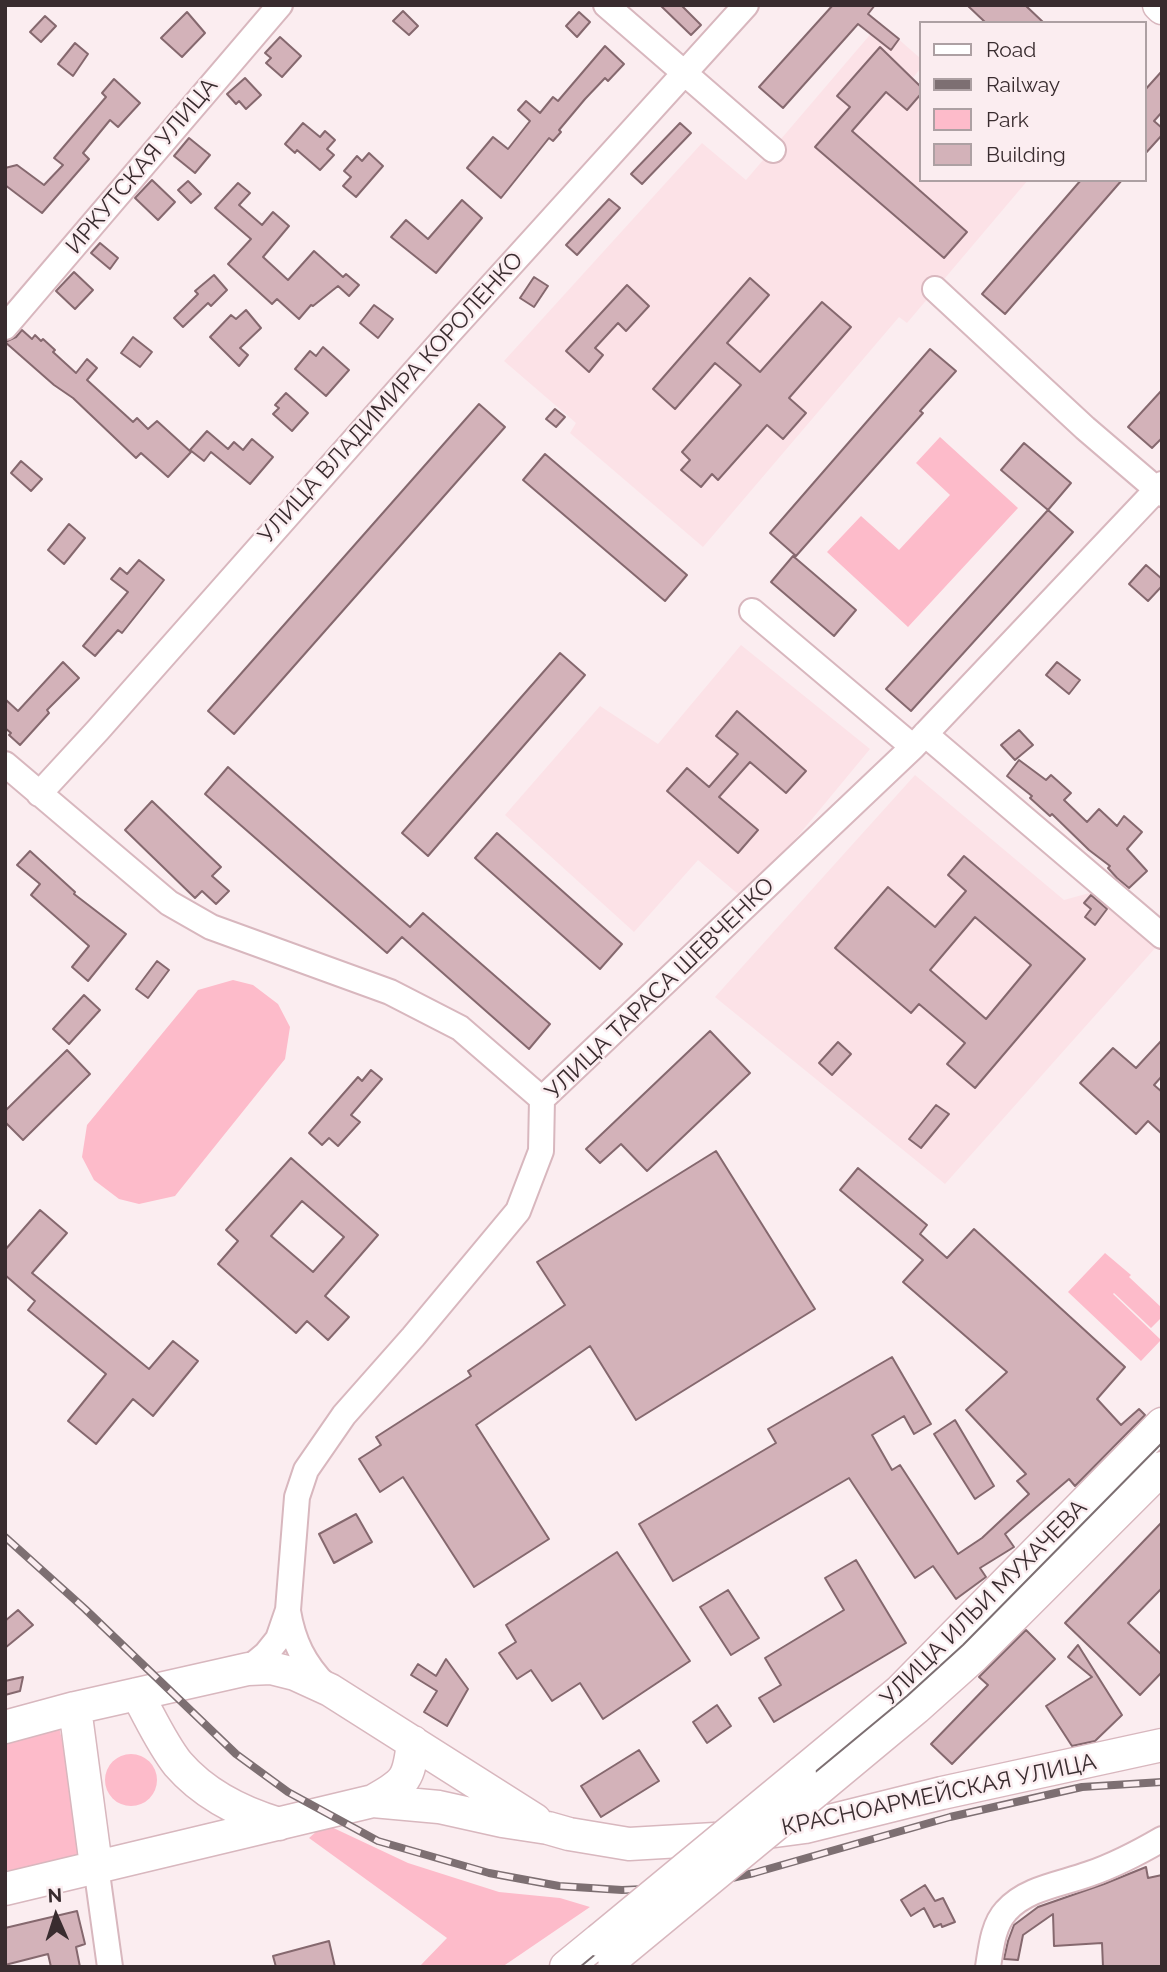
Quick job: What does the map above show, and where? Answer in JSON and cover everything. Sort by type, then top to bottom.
[{"type":"main road","name":"УЛИЦА ИЛЬИ МУХАЧЕВА","points":[[566,1967],[605,1955],[807,1783],[916,1708],[964,1665],[1162,1424]]},
{"type":"main road","name":"УЛИЦА ИЛЬИ МУХАЧЕВА","points":[[1045,1564],[1162,1468]]},
{"type":"main road","points":[[5,1727],[75,1708],[248,1669],[271,1668],[295,1674],[330,1690],[548,1828]]},
{"type":"main road","points":[[137,1694],[178,1764],[205,1789],[251,1816],[279,1824]]},
{"type":"main road","points":[[75,1708],[96,1866]]},
{"type":"main road","points":[[5,1889],[373,1801],[395,1789],[409,1773],[413,1742]]},
{"type":"main road","name":"КРАСНОАРМЕЙСКАЯ УЛИЦА","points":[[548,1828],[629,1844],[715,1839],[804,1827],[942,1793],[1162,1745]]},
{"type":"main road","points":[[373,1801],[439,1807],[548,1828]]},
{"type":"street","name":"ИРКУТСКАЯ УЛИЦА","points":[[5,327],[280,5]]},
{"type":"street","points":[[606,5],[773,150]]},
{"type":"street","name":"УЛИЦА ВЛАДИМИРА КОРОЛЕНКО","points":[[39,794],[746,5]]},
{"type":"street","points":[[935,289],[1085,428],[1160,490]]},
{"type":"street","name":"УЛИЦА ТАРАСА ШЕВЧЕНКО","points":[[330,1690],[313,1673],[300,1653],[292,1636],[288,1610],[297,1497],[306,1471],[344,1415],[413,1337],[517,1211],[541,1151],[542,1099],[919,741],[1160,490]]},
{"type":"street","points":[[752,611],[1162,936]]},
{"type":"street","points":[[5,765],[169,903],[211,927],[390,992],[460,1028],[542,1099]]},
{"type":"street","name":"УЛИЦА ТАРАСА ШЕВЧЕНКО","points":[[248,1669],[266,1654],[278,1639],[288,1610]]},
{"type":"street","points":[[988,1967],[992,1943],[1004,1912],[1024,1897],[1131,1857],[1162,1839]]},
{"type":"street","points":[[96,1866],[110,1967]]},
{"type":"shaded area","points":[[880,23],[918,56],[918,72],[912,79],[918,84],[918,182],[1026,182],[907,323],[899,317],[703,547],[570,433],[576,423],[504,361],[702,143],[746,180]]},
{"type":"shaded area","points":[[741,645],[870,749],[745,900],[698,860],[634,932],[505,815],[600,706],[658,744]]},
{"type":"shaded area","points":[[915,775],[1064,900],[1093,892],[1157,946],[945,1184],[715,997]]},
{"type":"green space","points":[[940,437],[1018,508],[908,627],[827,552],[861,516],[899,550],[950,495],[916,463]]},
{"type":"green space","points":[[233,980],[253,985],[278,1004],[290,1027],[285,1059],[175,1196],[139,1204],[119,1199],[94,1180],[82,1157],[87,1125],[198,990]]},
{"type":"green space","points":[[1105,1253],[1131,1275],[1129,1277],[1162,1308],[1162,1317],[1151,1328],[1113,1294],[1161,1340],[1141,1361],[1068,1292]]},
{"type":"green space","points":[[58,1723],[90,1859],[5,1871],[5,1737]]},
{"type":"green space","points":[[131,1754],[150,1761],[157,1780],[150,1799],[131,1806],[112,1799],[105,1780],[112,1761]]},
{"type":"green space","points":[[325,1824],[408,1863],[499,1892],[560,1898],[590,1907],[502,1967],[419,1967],[447,1938],[309,1838]]},
{"type":"building","points":[[660,5],[681,5],[701,25],[691,35]]},
{"type":"building","points":[[833,5],[875,5],[868,14],[899,39],[891,50],[858,24],[783,108],[759,87]]},
{"type":"building","points":[[967,5],[1025,5],[1042,21],[984,21]]},
{"type":"building","points":[[403,11],[418,26],[409,35],[393,21]]},
{"type":"building","points":[[187,12],[205,33],[182,57],[161,38]]},
{"type":"building","points":[[579,12],[590,22],[577,37],[566,26]]},
{"type":"building","points":[[45,16],[56,26],[41,42],[30,32]]},
{"type":"building","points":[[280,37],[301,56],[282,77],[266,63],[271,58],[265,53]]},
{"type":"building","points":[[75,43],[88,54],[73,76],[58,64]]},
{"type":"building","points":[[605,46],[624,64],[608,81],[605,78],[585,99],[553,141],[549,138],[501,198],[467,168],[493,137],[508,149],[530,121],[518,110],[526,101],[540,113],[553,97],[558,101]]},
{"type":"building","points":[[880,47],[918,84],[918,97],[907,110],[886,92],[852,131],[967,232],[944,258],[815,147],[850,107],[837,96]]},
{"type":"building","points":[[1162,71],[1162,112],[1154,121],[1162,128],[1162,135],[1146,153],[1146,89]]},
{"type":"building","points":[[245,78],[261,95],[246,109],[239,101],[236,104],[227,94]]},
{"type":"building","points":[[114,79],[140,103],[118,127],[110,120],[83,153],[89,159],[42,213],[5,185],[5,168],[17,165],[44,185],[63,165],[54,158],[106,97],[102,93]]},
{"type":"building","points":[[303,123],[320,137],[325,131],[335,140],[327,149],[334,155],[320,170],[297,150],[295,153],[285,144]]},
{"type":"building","points":[[680,123],[691,133],[642,184],[631,174]]},
{"type":"building","points":[[189,138],[210,155],[195,173],[174,156]]},
{"type":"building","points":[[369,153],[383,166],[356,197],[343,186],[351,177],[344,171],[357,156],[362,161]]},
{"type":"building","points":[[152,180],[175,202],[158,220],[135,198]]},
{"type":"building","points":[[188,181],[201,194],[191,203],[178,190]]},
{"type":"building","points":[[1079,182],[1120,182],[1005,314],[982,294]]},
{"type":"building","points":[[238,183],[250,193],[239,205],[262,225],[273,212],[289,226],[263,257],[288,280],[314,251],[343,277],[346,274],[359,285],[349,296],[338,286],[311,305],[299,319],[277,299],[272,304],[228,264],[251,239],[215,208]]},
{"type":"building","points":[[609,199],[620,208],[577,255],[566,245]]},
{"type":"building","points":[[462,200],[482,218],[436,273],[391,237],[406,220],[428,239]]},
{"type":"building","points":[[100,243],[118,258],[110,269],[91,253]]},
{"type":"building","points":[[74,272],[93,290],[75,309],[56,291]]},
{"type":"building","points":[[214,275],[227,290],[211,306],[208,303],[183,327],[174,318],[198,294],[195,291]]},
{"type":"building","points":[[534,277],[548,286],[534,307],[520,298]]},
{"type":"building","points":[[750,278],[769,295],[727,343],[760,372],[822,302],[851,327],[789,398],[806,413],[783,439],[767,425],[718,480],[712,474],[701,487],[681,470],[690,460],[682,452],[741,385],[715,363],[675,409],[653,389]]},
{"type":"building","points":[[627,285],[649,306],[626,331],[618,323],[595,348],[603,355],[589,372],[566,351]]},
{"type":"building","points":[[374,305],[393,319],[378,338],[360,323]]},
{"type":"building","points":[[246,310],[261,328],[240,348],[248,355],[239,366],[210,337],[231,315],[236,319]]},
{"type":"building","points":[[22,330],[32,339],[35,335],[41,341],[43,339],[76,373],[87,359],[97,368],[87,380],[133,422],[137,418],[148,429],[157,421],[191,452],[168,477],[141,453],[136,458],[73,398],[5,342],[16,337]]},
{"type":"building","points":[[133,337],[152,352],[140,367],[121,353]]},
{"type":"building","points":[[323,347],[349,370],[326,396],[295,369],[310,351],[316,356]]},
{"type":"building","points":[[930,349],[956,371],[920,411],[923,413],[796,556],[770,533]]},
{"type":"building","points":[[1162,390],[1162,438],[1152,448],[1128,427]]},
{"type":"building","points":[[286,393],[308,413],[292,431],[273,414],[279,408],[275,405]]},
{"type":"building","points":[[479,404],[505,427],[234,734],[208,711]]},
{"type":"building","points":[[555,409],[565,417],[556,427],[546,419]]},
{"type":"building","points":[[207,431],[228,449],[234,442],[243,450],[252,439],[273,457],[250,484],[211,452],[204,461],[190,450]]},
{"type":"building","points":[[1024,443],[1071,483],[1048,510],[1001,470]]},
{"type":"building","points":[[545,454],[687,575],[665,601],[523,480]]},
{"type":"building","points":[[21,461],[42,479],[31,491],[11,473]]},
{"type":"building","points":[[1048,510],[1073,532],[911,711],[886,689]]},
{"type":"building","points":[[69,524],[85,538],[64,564],[48,550]]},
{"type":"building","points":[[793,556],[856,610],[834,636],[771,582]]},
{"type":"building","points":[[139,560],[164,580],[122,633],[118,630],[95,656],[83,646],[128,592],[111,579],[120,568],[127,574]]},
{"type":"building","points":[[1146,565],[1162,579],[1162,586],[1148,601],[1129,584]]},
{"type":"building","points":[[560,653],[585,675],[428,856],[402,833]]},
{"type":"building","points":[[63,662],[79,678],[47,710],[49,713],[20,745],[5,728],[5,699],[18,711]]},
{"type":"building","points":[[1057,662],[1080,680],[1069,694],[1046,675]]},
{"type":"building","points":[[737,711],[806,771],[786,793],[750,762],[719,797],[758,830],[738,853],[667,791],[687,768],[709,787],[738,754],[716,736]]},
{"type":"building","points":[[1019,730],[1033,745],[1015,760],[1001,745]]},
{"type":"building","points":[[1019,760],[1046,780],[1051,775],[1071,793],[1064,800],[1087,822],[1099,809],[1117,826],[1124,816],[1142,832],[1127,849],[1147,871],[1129,888],[1117,878],[1108,868],[1110,866],[1007,776]]},
{"type":"building","points":[[228,767],[410,927],[423,913],[550,1024],[529,1049],[402,937],[387,953],[205,794]]},
{"type":"building","points":[[152,801],[221,867],[212,876],[229,891],[216,904],[202,891],[195,898],[125,830]]},
{"type":"building","points":[[497,833],[622,944],[600,969],[475,858]]},
{"type":"building","points":[[30,851],[75,892],[74,894],[126,934],[88,981],[72,967],[89,946],[31,895],[40,884],[17,865]]},
{"type":"building","points":[[964,856],[1085,959],[975,1088],[947,1064],[965,1043],[919,1004],[911,1013],[835,948],[888,887],[935,927],[966,891],[948,875]],"holes":[[[975,917],[1031,965],[986,1019],[930,970]]]},
{"type":"building","points":[[1091,895],[1107,909],[1095,925],[1085,917],[1091,909],[1084,903]]},
{"type":"building","points":[[157,961],[169,970],[148,998],[136,989]]},
{"type":"building","points":[[84,995],[100,1010],[69,1044],[53,1029]]},
{"type":"building","points":[[710,1031],[750,1073],[647,1171],[621,1144],[600,1163],[586,1149]]},
{"type":"building","points":[[1162,1040],[1162,1076],[1154,1085],[1162,1092],[1162,1134],[1148,1121],[1136,1134],[1080,1083],[1113,1048],[1136,1068]]},
{"type":"building","points":[[838,1042],[851,1054],[832,1075],[819,1063]]},
{"type":"building","points":[[67,1050],[90,1074],[23,1140],[5,1122],[5,1111]]},
{"type":"building","points":[[371,1070],[382,1079],[351,1115],[360,1122],[338,1146],[329,1138],[322,1145],[309,1133],[358,1077],[362,1081]]},
{"type":"building","points":[[936,1105],[949,1114],[921,1148],[909,1139]]},
{"type":"building","points":[[716,1151],[815,1309],[636,1420],[590,1346],[476,1425],[549,1539],[474,1587],[403,1477],[380,1492],[359,1459],[381,1445],[376,1437],[471,1376],[468,1371],[565,1305],[537,1262]]},
{"type":"building","points":[[291,1158],[378,1235],[325,1296],[349,1317],[328,1340],[307,1321],[296,1333],[218,1264],[238,1241],[226,1230]],"holes":[[[302,1201],[344,1237],[313,1272],[271,1236]]]},
{"type":"building","points":[[858,1168],[927,1225],[920,1234],[947,1258],[974,1229],[1125,1367],[1097,1399],[1121,1425],[1139,1409],[1145,1415],[1075,1486],[1069,1479],[1005,1534],[1014,1547],[980,1568],[986,1577],[956,1599],[933,1566],[915,1578],[849,1478],[673,1581],[639,1524],[776,1443],[768,1429],[892,1357],[931,1424],[914,1434],[904,1416],[872,1435],[892,1470],[900,1465],[958,1554],[982,1538],[1029,1494],[1017,1481],[1026,1474],[966,1410],[1007,1372],[903,1282],[923,1260],[840,1190]]},
{"type":"building","points":[[40,1210],[67,1233],[32,1273],[149,1369],[173,1341],[198,1361],[153,1416],[133,1399],[96,1444],[68,1421],[106,1374],[28,1310],[35,1301],[5,1275],[5,1250]]},
{"type":"building","points":[[955,1420],[994,1486],[975,1499],[934,1434]]},
{"type":"building","points":[[356,1514],[372,1542],[334,1563],[319,1534]]},
{"type":"building","points":[[1162,1522],[1162,1588],[1128,1623],[1162,1655],[1162,1672],[1140,1695],[1065,1623]]},
{"type":"building","points":[[617,1552],[690,1661],[603,1719],[580,1683],[552,1701],[531,1670],[517,1679],[499,1653],[516,1642],[506,1625]]},
{"type":"building","points":[[856,1560],[906,1643],[774,1722],[759,1698],[781,1685],[765,1658],[844,1610],[825,1578]]},
{"type":"building","points":[[728,1590],[759,1638],[731,1655],[700,1607]]},
{"type":"building","points":[[18,1610],[33,1625],[5,1648],[5,1621]]},
{"type":"building","points":[[1026,1630],[1055,1659],[952,1764],[931,1744],[988,1685],[979,1677]]},
{"type":"building","points":[[1078,1645],[1122,1715],[1095,1741],[1072,1746],[1046,1706],[1092,1677],[1068,1657]]},
{"type":"building","points":[[446,1659],[468,1689],[447,1726],[424,1712],[437,1691],[411,1675],[418,1664],[436,1676]]},
{"type":"building","points":[[23,1677],[20,1691],[5,1695],[5,1681]]},
{"type":"building","points":[[717,1705],[731,1726],[707,1743],[693,1722]]},
{"type":"building","points":[[639,1750],[659,1781],[601,1817],[581,1786]]},
{"type":"building","points":[[1146,1867],[1148,1878],[1162,1875],[1162,1967],[1103,1967],[1102,1943],[1054,1946],[1053,1914],[1023,1935],[1018,1960],[1004,1959],[1014,1925],[1038,1907]]},
{"type":"building","points":[[925,1885],[935,1901],[943,1898],[955,1922],[934,1927],[924,1908],[911,1916],[901,1900]]},
{"type":"building","points":[[77,1911],[85,1944],[76,1947],[80,1967],[51,1967],[48,1954],[5,1965],[5,1928]]},
{"type":"building","points":[[329,1941],[335,1967],[276,1967],[273,1956]]},
{"type":"tram line","points":[[580,1967],[907,1696],[963,1645],[1162,1443]]},
{"type":"railway","points":[[5,1537],[85,1609],[236,1754],[288,1792],[378,1841],[489,1873],[559,1886],[622,1890],[692,1887],[754,1873],[950,1817],[1082,1787],[1162,1782]]}]
